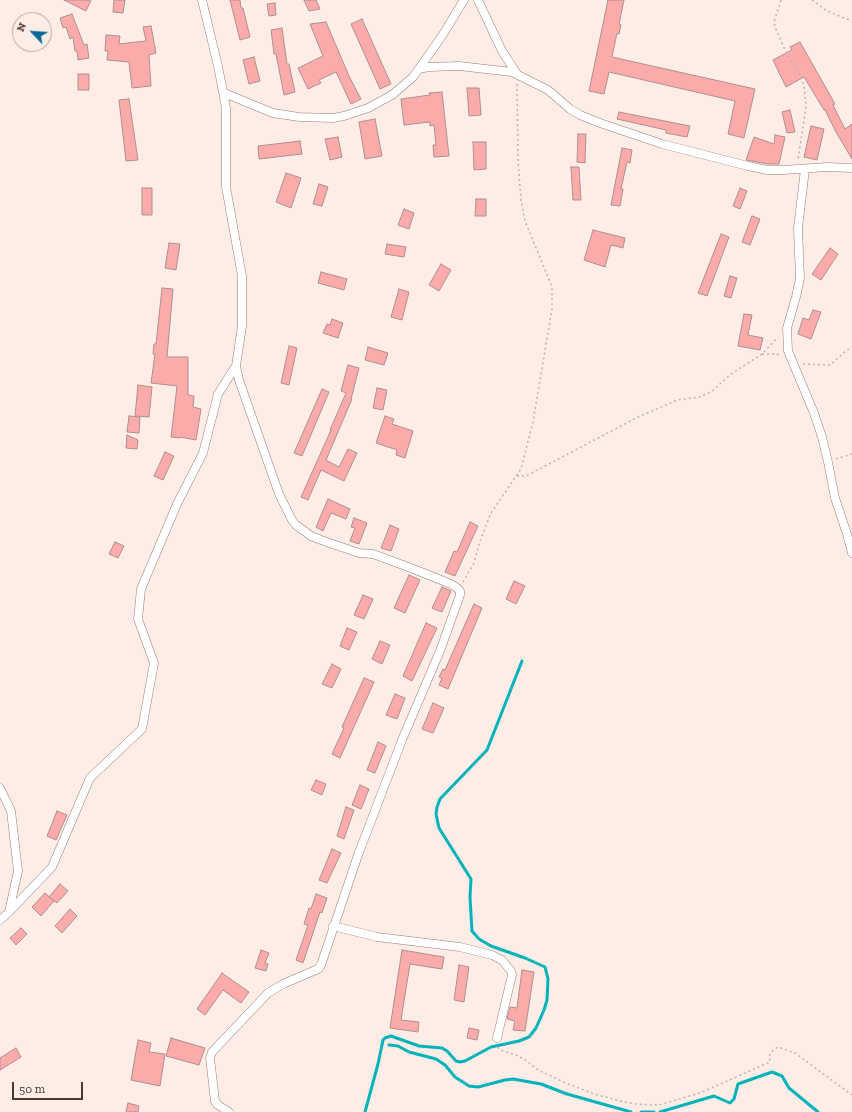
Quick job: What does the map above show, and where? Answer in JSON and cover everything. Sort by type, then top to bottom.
[{"type":"street","points":[[202,0],[224,93],[226,108],[226,187],[242,276],[242,326],[236,366],[239,380],[279,494],[292,520],[296,525],[311,536],[359,553],[373,554],[411,568],[457,588],[460,591],[460,595],[442,644],[402,740],[358,855],[321,965],[318,969],[283,984],[268,993],[212,1052],[210,1058],[215,1101],[218,1105],[229,1112]]},
{"type":"street","points":[[224,93],[264,110],[279,114],[312,118],[334,118],[368,108],[392,96],[404,86],[419,69],[456,16],[464,0]]},
{"type":"street","points":[[478,0],[502,51],[517,74]]},
{"type":"street","points":[[419,69],[429,67],[459,66],[501,70],[517,74],[548,90],[570,109],[580,115],[669,146],[748,166],[767,170],[827,167],[852,168]]},
{"type":"street","points":[[805,169],[798,228],[800,278],[787,328],[788,351],[814,414],[828,462],[835,498],[852,553]]},
{"type":"street","points":[[0,920],[52,867],[90,778],[142,729],[154,663],[138,619],[141,589],[177,504],[203,453],[218,394],[236,366]]},
{"type":"street","points":[[0,788],[11,810],[18,871],[8,912]]},
{"type":"street","points":[[333,926],[377,937],[460,948],[492,955],[502,960],[511,970],[512,975],[497,1038]]},
{"type":"path","points":[[781,0],[774,22],[775,27],[786,52],[801,78],[804,86],[806,106],[796,169]]},
{"type":"path","points":[[812,0],[827,11],[852,21]]},
{"type":"path","points":[[457,588],[464,582],[474,563],[480,541],[492,513],[521,469],[533,422],[550,323],[553,297],[552,287],[525,221],[519,188],[517,74]]},
{"type":"path","points":[[517,476],[526,476],[638,417],[677,400],[699,397],[711,392],[731,374],[762,354],[787,328]]},
{"type":"path","points":[[762,354],[777,354],[800,364],[830,365],[847,350],[852,348]]},
{"type":"path","points":[[828,462],[852,454]]},
{"type":"path","points":[[498,1048],[521,1057],[538,1070],[566,1083],[594,1094],[636,1104],[659,1105],[700,1093],[770,1062],[769,1056],[773,1050],[778,1048],[790,1050],[795,1053],[852,1095]]},
{"type":"building","points":[[64,0],[91,0],[86,11]]},
{"type":"building","points":[[114,0],[125,0],[123,13],[113,12]]},
{"type":"building","points":[[230,0],[240,0],[250,37],[240,40]]},
{"type":"building","points":[[304,0],[316,0],[320,9],[309,11]]},
{"type":"building","points":[[608,0],[624,0],[619,24],[621,25],[619,34],[617,33],[612,57],[755,89],[744,138],[728,134],[735,101],[609,72],[604,94],[589,91]]},
{"type":"building","points":[[275,3],[276,15],[269,16],[267,4]]},
{"type":"building","points":[[72,14],[84,45],[87,44],[89,58],[78,60],[73,37],[70,39],[66,27],[63,28],[60,18]]},
{"type":"building","points":[[362,19],[391,84],[380,89],[351,24]]},
{"type":"building","points":[[326,22],[349,76],[361,99],[351,104],[336,72],[319,80],[321,83],[308,89],[298,68],[323,56],[310,24]]},
{"type":"building","points":[[151,26],[156,53],[149,55],[151,86],[132,88],[129,62],[107,60],[108,51],[105,51],[106,35],[120,36],[119,44],[146,41],[143,27]]},
{"type":"building","points":[[282,28],[287,64],[289,64],[295,92],[284,95],[276,54],[274,54],[271,30]]},
{"type":"building","points":[[800,42],[835,104],[833,105],[845,129],[852,124],[852,159],[825,110],[804,77],[786,87],[773,60],[792,50],[790,47]]},
{"type":"building","points":[[254,57],[260,81],[249,84],[243,60]]},
{"type":"building","points":[[78,74],[89,74],[89,90],[78,90]]},
{"type":"building","points":[[467,88],[479,88],[481,115],[469,116]]},
{"type":"building","points":[[442,92],[449,156],[434,157],[433,145],[436,145],[434,125],[430,126],[430,122],[404,125],[401,99],[430,95],[429,93]]},
{"type":"building","points":[[129,99],[138,160],[126,161],[119,100]]},
{"type":"building","points":[[790,110],[795,132],[787,133],[782,112]]},
{"type":"building","points":[[619,112],[690,126],[687,137],[666,133],[666,130],[617,119]]},
{"type":"building","points":[[375,119],[382,156],[365,159],[359,122]]},
{"type":"building","points":[[811,126],[824,129],[817,160],[804,157]]},
{"type":"building","points":[[578,134],[586,134],[585,163],[577,162]]},
{"type":"building","points":[[775,135],[785,137],[779,164],[768,164],[746,160],[754,137],[774,144]]},
{"type":"building","points":[[338,137],[342,157],[330,160],[325,139]]},
{"type":"building","points":[[300,141],[302,154],[259,159],[258,146]]},
{"type":"building","points":[[473,142],[486,142],[486,169],[474,170]]},
{"type":"building","points":[[622,148],[632,150],[630,163],[627,162],[621,189],[623,189],[620,206],[611,205]]},
{"type":"building","points":[[571,167],[579,167],[581,200],[573,200]]},
{"type":"building","points":[[286,173],[301,178],[291,208],[276,202]]},
{"type":"building","points":[[319,184],[328,187],[322,206],[313,204]]},
{"type":"building","points":[[142,188],[152,188],[152,215],[142,215]]},
{"type":"building","points":[[740,188],[747,191],[740,209],[733,206]]},
{"type":"building","points":[[476,199],[486,199],[486,216],[475,216]]},
{"type":"building","points":[[404,209],[414,213],[409,229],[398,225]]},
{"type":"building","points":[[752,216],[760,219],[750,245],[742,242]]},
{"type":"building","points":[[593,230],[625,238],[623,248],[611,245],[605,267],[584,260]]},
{"type":"building","points":[[721,234],[729,237],[707,296],[698,293]]},
{"type":"building","points":[[169,243],[180,244],[176,270],[165,268]]},
{"type":"building","points":[[387,244],[406,247],[404,257],[385,254]]},
{"type":"building","points":[[830,248],[838,254],[821,280],[812,274]]},
{"type":"building","points":[[441,264],[451,270],[439,291],[429,285]]},
{"type":"building","points":[[321,272],[347,279],[344,290],[318,283]]},
{"type":"building","points":[[730,276],[737,278],[731,298],[724,296]]},
{"type":"building","points":[[162,288],[173,289],[167,357],[188,357],[188,395],[194,396],[193,407],[201,409],[196,440],[171,437],[177,386],[151,383],[155,354],[153,354],[154,344],[156,344]]},
{"type":"building","points":[[399,289],[409,292],[402,320],[391,317]]},
{"type":"building","points":[[813,310],[821,312],[811,339],[798,334],[803,318],[809,320]]},
{"type":"building","points":[[744,314],[752,315],[748,335],[763,338],[760,350],[738,346]]},
{"type":"building","points":[[332,319],[343,323],[338,338],[323,333],[327,324],[330,325]]},
{"type":"building","points":[[289,346],[297,348],[289,385],[281,383]]},
{"type":"building","points":[[368,347],[388,353],[384,365],[365,360]]},
{"type":"building","points":[[348,365],[359,368],[352,399],[326,460],[339,467],[348,449],[357,453],[344,481],[321,470],[308,500],[301,497],[346,393],[341,391]]},
{"type":"building","points":[[138,385],[152,387],[149,417],[135,416]]},
{"type":"building","points":[[377,388],[387,390],[383,410],[373,408]]},
{"type":"building","points":[[322,389],[329,392],[302,456],[294,453]]},
{"type":"building","points":[[129,416],[140,417],[139,433],[127,432]]},
{"type":"building","points":[[385,416],[394,419],[392,424],[413,431],[405,458],[396,455],[397,450],[376,443]]},
{"type":"building","points":[[127,435],[138,440],[137,449],[126,448]]},
{"type":"building","points":[[165,452],[174,456],[163,480],[154,476]]},
{"type":"building","points":[[328,499],[350,509],[346,519],[331,513],[323,531],[316,527]]},
{"type":"building","points":[[354,518],[367,523],[359,544],[350,541],[355,528],[351,527]]},
{"type":"building","points":[[470,522],[478,526],[455,576],[445,572],[454,551],[457,552]]},
{"type":"building","points":[[390,525],[399,529],[391,551],[381,548]]},
{"type":"building","points":[[115,542],[124,546],[118,558],[109,554]]},
{"type":"building","points":[[409,575],[420,580],[405,613],[394,608]]},
{"type":"building","points":[[514,581],[525,586],[516,604],[506,599]]},
{"type":"building","points":[[442,587],[451,591],[442,612],[432,608]]},
{"type":"building","points":[[363,595],[373,599],[364,619],[354,615]]},
{"type":"building","points":[[474,604],[482,608],[448,689],[439,685],[442,678],[439,677],[443,669],[445,670]]},
{"type":"building","points":[[426,623],[437,628],[412,681],[403,676]]},
{"type":"building","points":[[347,628],[357,632],[349,650],[340,646]]},
{"type":"building","points":[[380,641],[390,645],[382,664],[372,659]]},
{"type":"building","points":[[332,664],[341,669],[332,688],[322,684]]},
{"type":"building","points":[[364,678],[374,682],[340,758],[332,754],[344,728],[342,727]]},
{"type":"building","points":[[395,694],[405,698],[397,719],[386,715]]},
{"type":"building","points":[[433,703],[444,708],[433,733],[422,729]]},
{"type":"building","points":[[378,742],[386,746],[375,773],[367,770]]},
{"type":"building","points":[[316,780],[326,784],[322,795],[311,790]]},
{"type":"building","points":[[360,785],[369,789],[361,809],[352,805]]},
{"type":"building","points":[[346,807],[354,810],[344,839],[337,836]]},
{"type":"building","points":[[57,811],[67,815],[56,840],[47,836]]},
{"type":"building","points":[[332,849],[341,853],[327,883],[319,880]]},
{"type":"building","points":[[60,884],[68,891],[57,903],[49,897]]},
{"type":"building","points":[[45,893],[54,901],[41,916],[32,907]]},
{"type":"building","points":[[316,894],[327,898],[322,913],[320,912],[303,963],[296,960],[308,925],[304,924],[309,908],[311,909]]},
{"type":"building","points":[[70,909],[77,916],[62,933],[55,926]]},
{"type":"building","points":[[21,928],[27,934],[16,945],[10,938]]},
{"type":"building","points":[[261,950],[269,953],[265,963],[268,964],[266,971],[255,968]]},
{"type":"building","points":[[402,950],[444,957],[442,969],[410,964],[401,1020],[419,1022],[418,1032],[390,1028]]},
{"type":"building","points":[[459,965],[469,967],[464,1002],[454,1000]]},
{"type":"building","points":[[522,970],[534,972],[525,1031],[513,1030],[515,1021],[507,1019],[510,1007],[517,1008]]},
{"type":"building","points":[[222,973],[249,992],[241,1003],[223,990],[205,1015],[197,1009]]},
{"type":"building","points":[[469,1028],[479,1030],[477,1040],[467,1038]]},
{"type":"building","points":[[171,1038],[205,1048],[199,1065],[166,1056]]},
{"type":"building","points":[[138,1040],[151,1043],[149,1052],[165,1054],[160,1086],[131,1080]]},
{"type":"building","points":[[16,1048],[21,1057],[0,1070],[0,1058]]},
{"type":"building","points":[[128,1103],[139,1106],[138,1112],[126,1112]]},
{"type":"waterway","points":[[365,1112],[383,1040],[385,1038],[391,1036],[419,1046],[442,1048],[447,1051],[456,1061],[460,1062],[465,1061],[491,1047],[519,1041],[529,1037],[536,1028],[544,1010],[547,1000],[548,979],[545,967],[491,946],[479,939],[472,931],[470,897],[471,879],[439,828],[436,814],[440,799],[487,750],[522,661]]},
{"type":"waterway","points":[[389,1045],[398,1046],[409,1052],[436,1059],[445,1065],[455,1077],[469,1086],[478,1087],[513,1079],[541,1084],[567,1094],[631,1112]]},
{"type":"waterway","points":[[660,1112],[714,1096],[730,1103],[734,1099],[738,1084],[772,1072],[782,1076],[789,1088],[818,1112]]},
{"type":"waterway","points":[[641,1112],[654,1112]]}]
